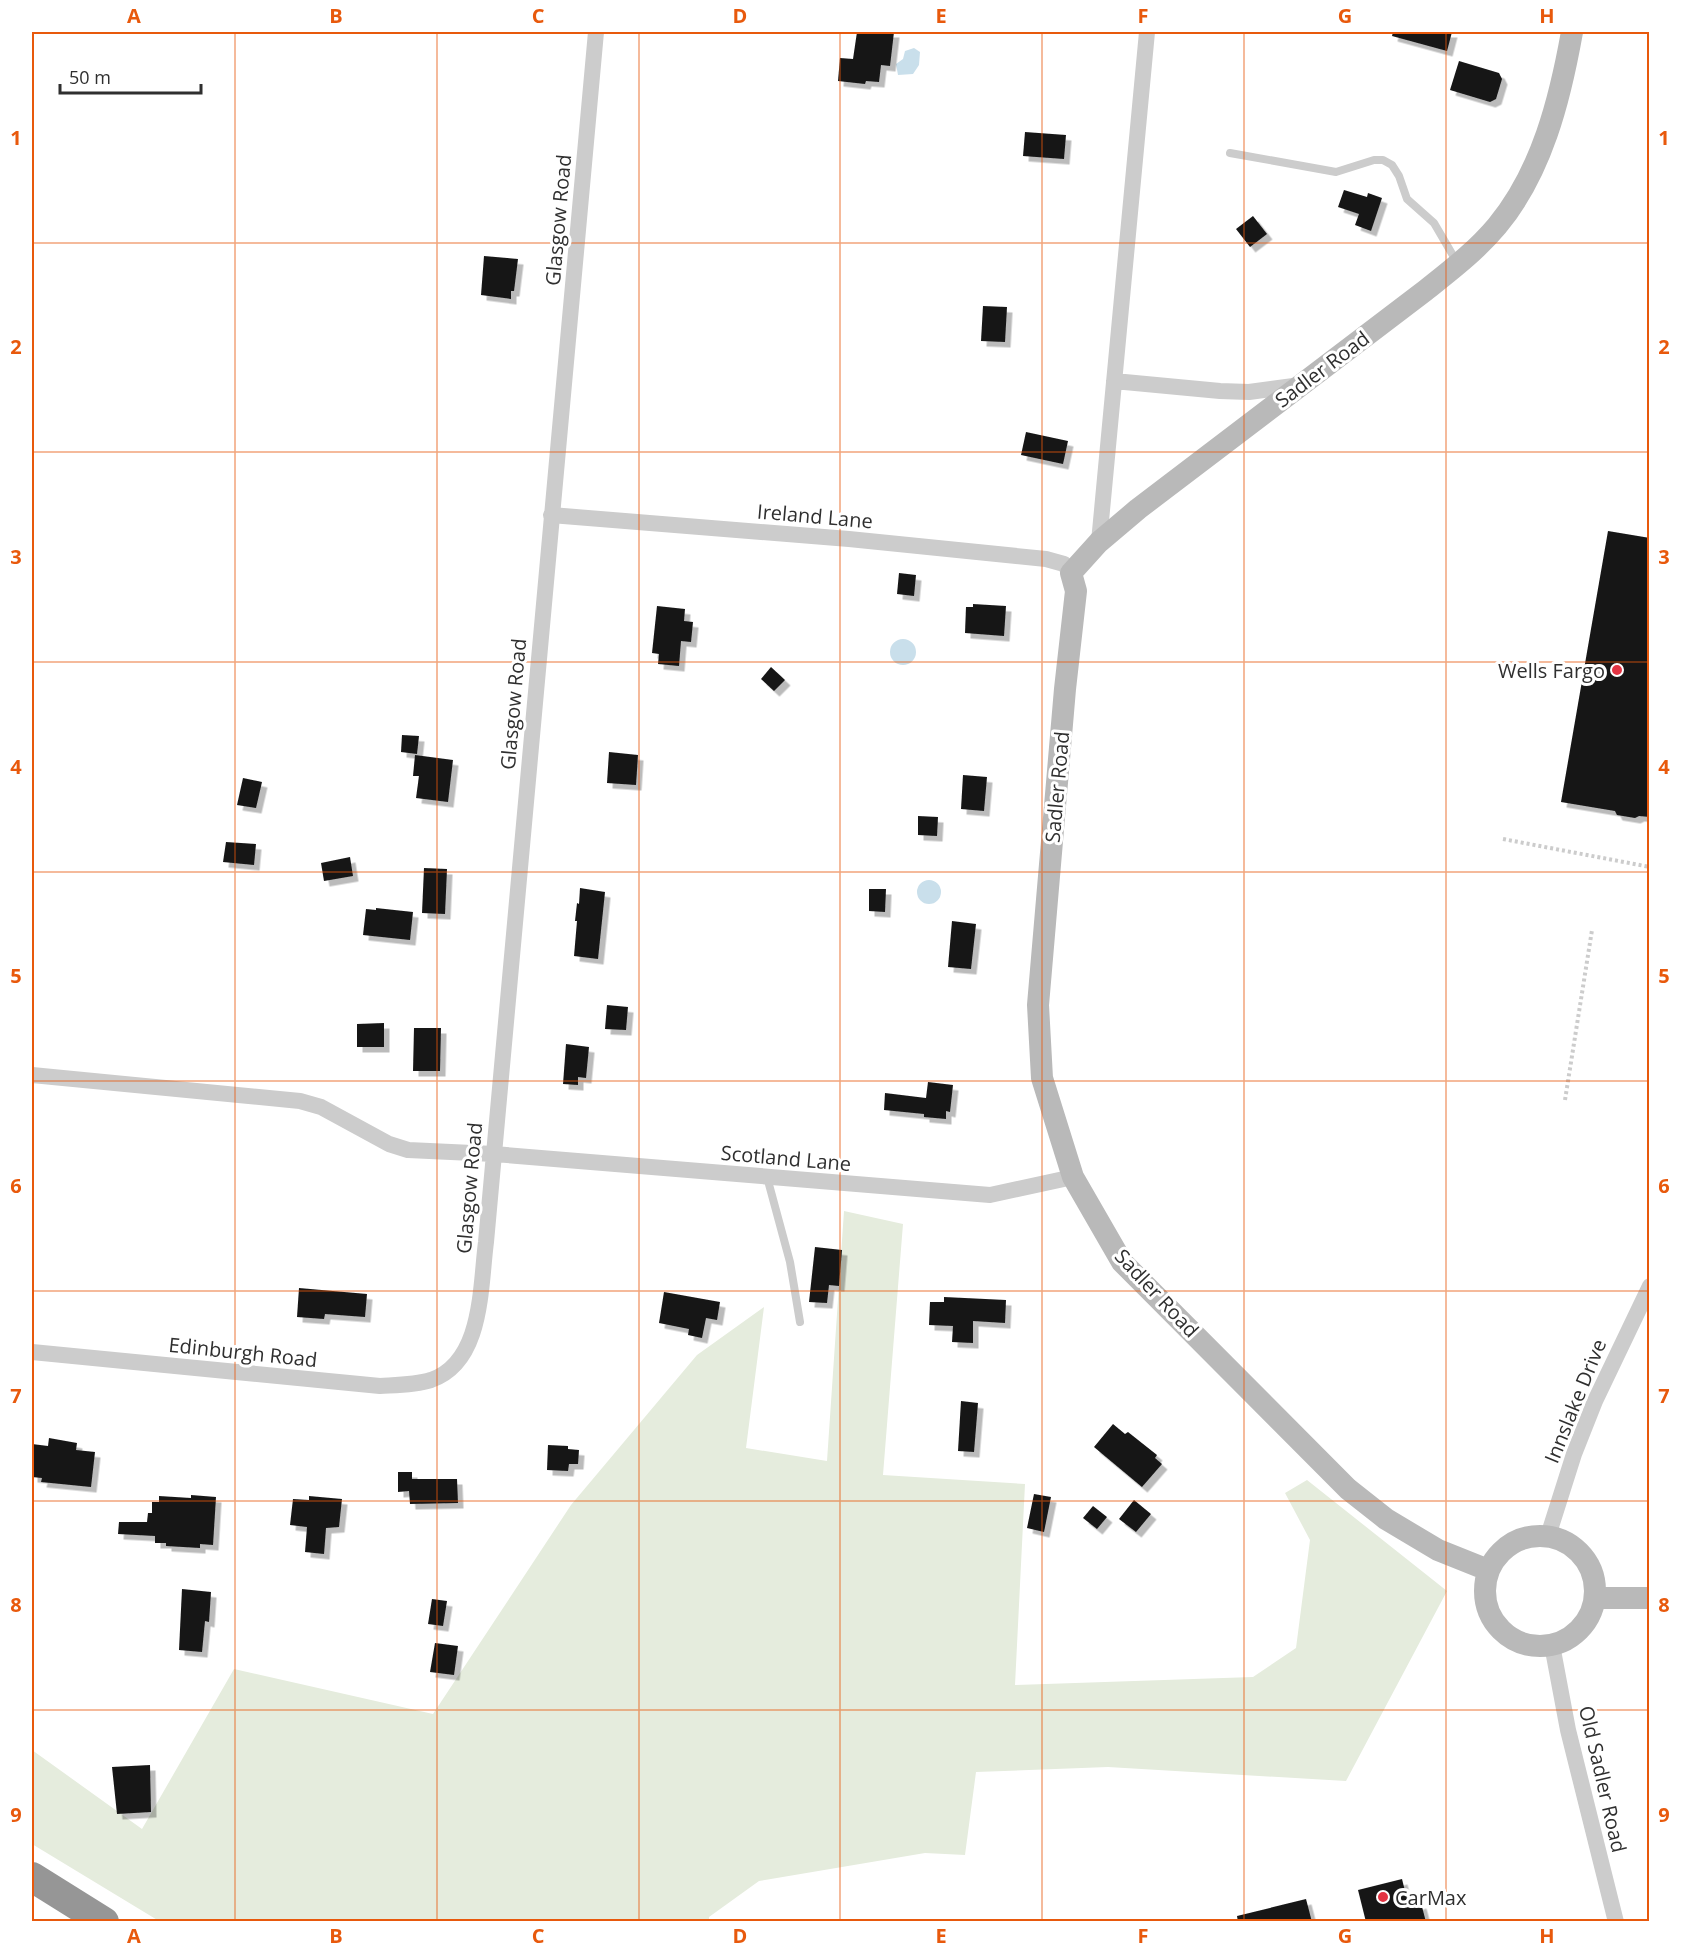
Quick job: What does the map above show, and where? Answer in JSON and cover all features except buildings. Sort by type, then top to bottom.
[{"type":"highway","points":[[32,1877],[104,1922]]},
{"type":"street","name":"Glasgow Road","points":[[448,1371],[470,1344],[477,1319],[486,1242],[596,32]]},
{"type":"street","points":[[1099,543],[1147,32]]},
{"type":"street","name":"Sadler Road","points":[[1488,1570],[1438,1550],[1386,1519],[1348,1489],[1122,1262],[1073,1177],[1042,1078],[1038,1005],[1065,689],[1076,591],[1071,573],[1099,543],[1138,509],[1459,264],[1497,226],[1517,198],[1544,145],[1572,32]]},
{"type":"street","points":[[1114,381],[1249,392],[1301,385]]},
{"type":"street","name":"Ireland Lane","points":[[551,515],[849,539],[1046,559],[1064,564],[1071,573]]},
{"type":"street","name":"Scotland Lane","points":[[32,1075],[300,1101],[321,1107],[389,1144],[408,1150],[494,1154],[990,1196],[1073,1177]]},
{"type":"street","name":"Innslake Drive","points":[[1548,1536],[1574,1454],[1595,1401],[1650,1286]]},
{"type":"street","name":"Edinburgh Road","points":[[32,1352],[380,1386],[417,1383],[448,1371]]},
{"type":"street","points":[[1548,1536],[1567,1542],[1584,1556],[1594,1576],[1595,1598],[1593,1609],[1581,1628],[1563,1641],[1552,1645],[1530,1645],[1519,1642],[1501,1630],[1488,1611],[1484,1590],[1488,1570],[1500,1552],[1517,1540],[1548,1536]]},
{"type":"street","points":[[1595,1598],[1650,1598]]},
{"type":"street","name":"Old Sadler Road","points":[[1552,1645],[1568,1730],[1616,1922]]},
{"type":"lane","points":[[1230,153],[1336,172],[1374,160],[1383,160],[1392,165],[1399,176],[1407,199],[1434,223],[1459,264]]},
{"type":"lane","points":[[767,1178],[790,1262],[800,1322]]},
{"type":"path","points":[[1503,839],[1650,867]]},
{"type":"path","points":[[1565,1100],[1592,930]]},
{"type":"green space","points":[[844,1211],[903,1224],[883,1475],[1025,1484],[1015,1685],[1253,1677],[1296,1648],[1310,1540],[1285,1493],[1307,1480],[1447,1591],[1346,1781],[1108,1767],[976,1772],[965,1855],[925,1853],[759,1881],[709,1917],[709,1921],[159,1921],[32,1844],[32,1750],[142,1829],[234,1669],[433,1714],[571,1505],[697,1355],[764,1307],[746,1448],[827,1461]]},
{"type":"water","points":[[914,48],[920,52],[919,65],[913,74],[898,75],[896,64],[903,59],[905,51]]},
{"type":"water","points":[[903,639],[912,643],[916,652],[912,661],[903,665],[894,661],[890,652],[894,643]]},
{"type":"water","points":[[929,880],[938,883],[941,892],[938,901],[929,904],[920,901],[917,892],[920,883]]},
{"type":"place","name":"Wells Fargo","points":[[1617,670]]},
{"type":"place","name":"CarMax","points":[[1383,1897]]}]
